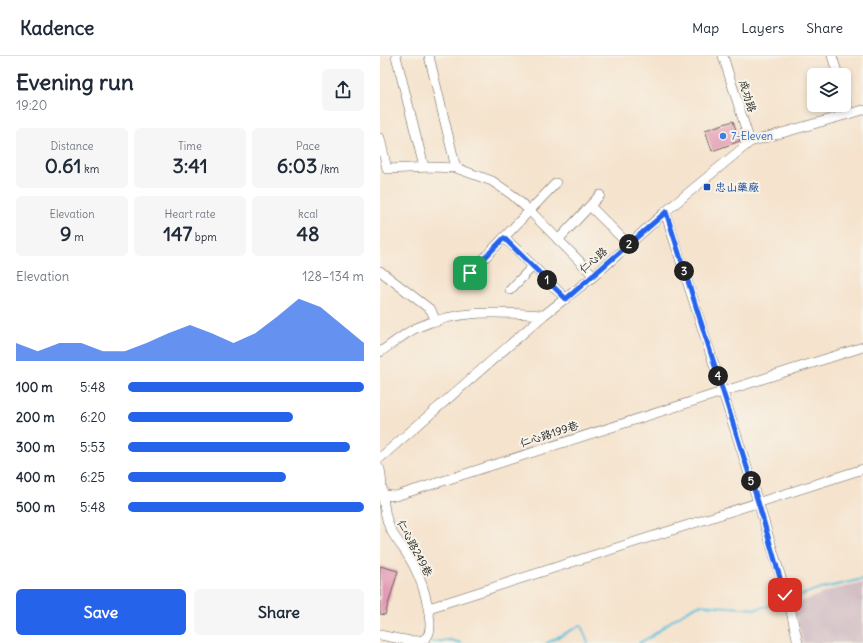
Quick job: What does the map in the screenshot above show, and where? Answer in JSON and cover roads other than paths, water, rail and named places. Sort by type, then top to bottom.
[{"type":"street","points":[[396,56],[424,167]]},
{"type":"street","points":[[429,56],[456,168]]},
{"type":"street","name":"成功路","points":[[723,56],[750,142]]},
{"type":"street","points":[[832,56],[836,68]]},
{"type":"street","name":"仁心路","points":[[380,458],[544,315],[594,276],[666,212],[750,142],[863,110]]},
{"type":"street","points":[[380,138],[387,169],[424,167],[456,168],[492,181],[511,194],[530,211],[594,276]]},
{"type":"street","points":[[470,273],[556,183]]},
{"type":"street","points":[[558,240],[600,196]]},
{"type":"street","points":[[590,206],[628,245]]},
{"type":"street","points":[[666,212],[758,502],[789,605],[798,643]]},
{"type":"street","points":[[504,238],[566,299]]},
{"type":"street","points":[[510,290],[533,266]]},
{"type":"street","points":[[380,271],[431,310],[436,322]]},
{"type":"street","points":[[380,352],[416,329],[445,318],[473,313],[505,312],[544,315]]},
{"type":"street","name":"仁心路199巷","points":[[383,495],[396,496],[863,347]]},
{"type":"street","name":"仁心路249巷","points":[[380,469],[388,523],[392,534],[406,552],[425,593],[429,608],[430,631],[429,640],[415,640],[380,635]]},
{"type":"street","points":[[429,608],[863,469]]},
{"type":"waterway","points":[[791,599],[815,590],[863,579]]},
{"type":"waterway","points":[[639,643],[652,636],[687,611],[699,605],[757,609],[785,601]]},
{"type":"waterway","points":[[547,643],[581,625],[588,643]]},
{"type":"waterway","points":[[433,642],[450,640],[461,643]]},
{"type":"place","name":"7-Eleven","points":[[723,136]]},
{"type":"place","name":"忠山藥廠","points":[[707,187]]}]
